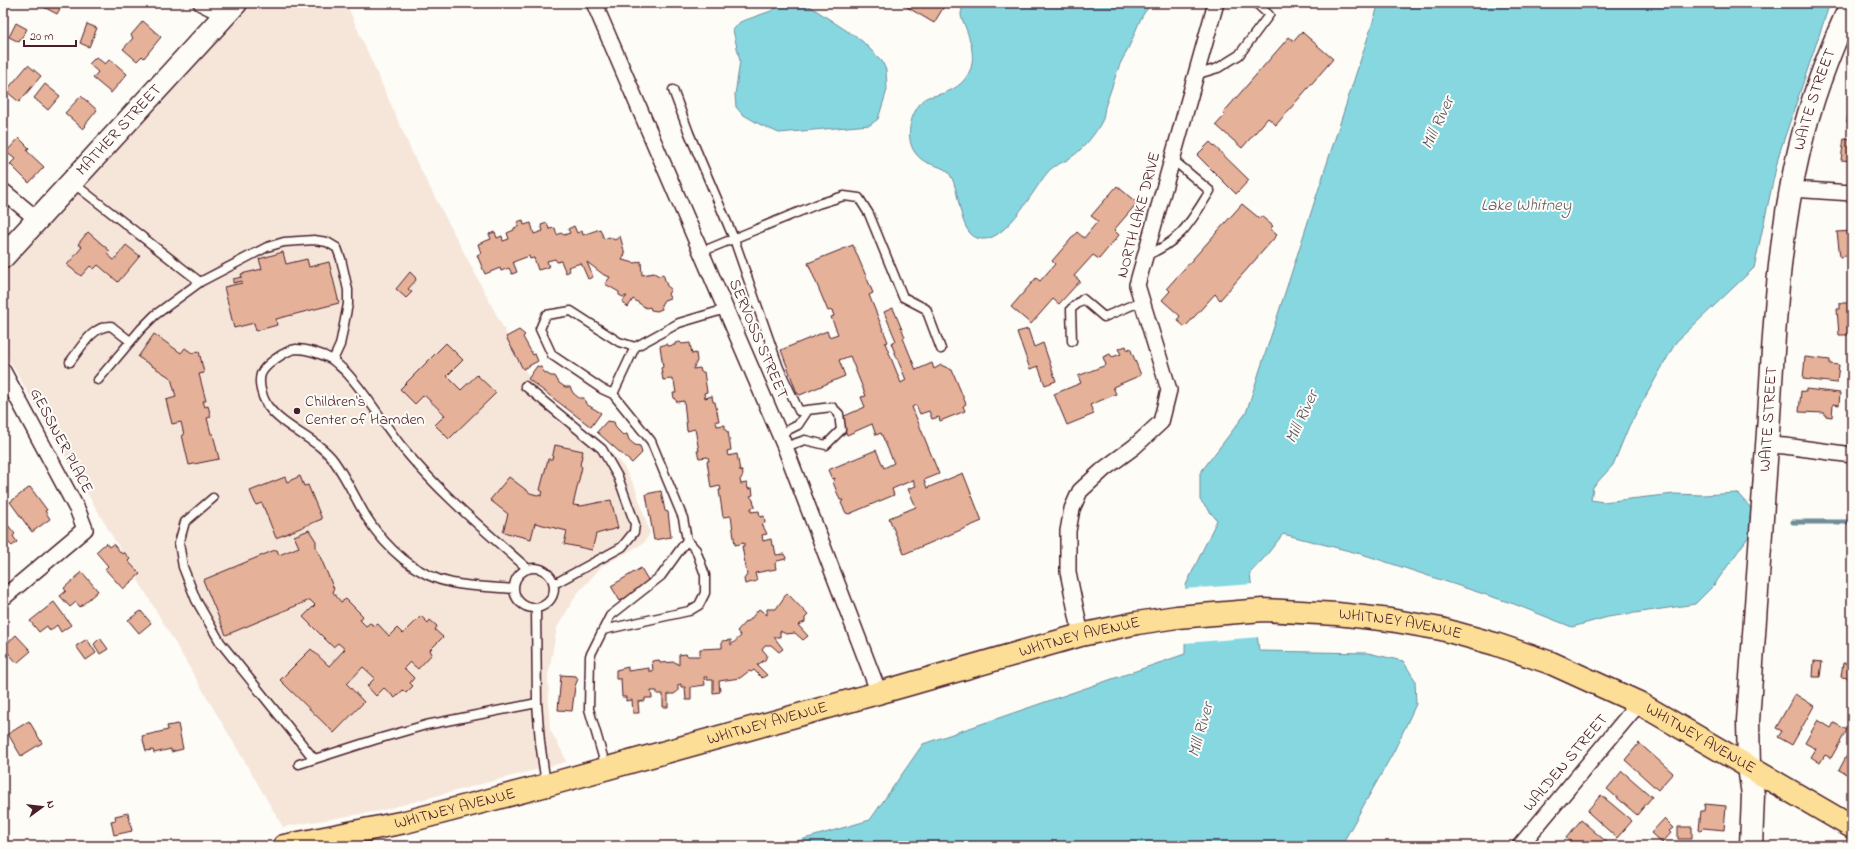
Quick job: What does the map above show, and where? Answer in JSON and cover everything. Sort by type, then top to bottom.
[{"type":"main road","name":"WHITNEY AVENUE","points":[[284,846],[405,822],[547,785],[879,693],[1081,635],[1137,623],[1177,617],[1263,610],[1337,614],[1390,620],[1441,629],[1495,644],[1551,663],[1639,703],[1852,827]]},
{"type":"street","points":[[201,3],[231,9]]},
{"type":"street","name":"SERVOSS STREET","points":[[594,3],[782,441],[879,693]]},
{"type":"street","name":"NORTH LAKE DRIVE","points":[[1081,635],[1068,572],[1067,537],[1072,509],[1080,490],[1104,469],[1134,447],[1161,422],[1169,390],[1137,285],[1216,3]]},
{"type":"street","name":"WAITE STREET","points":[[1751,846],[1753,795],[1749,767],[1748,721],[1778,280],[1791,188],[1799,151],[1818,84],[1852,3]]},
{"type":"street","name":"MATHER STREET","points":[[3,258],[231,9]]},
{"type":"street","points":[[1791,188],[1852,193]]},
{"type":"street","points":[[3,191],[38,220]]},
{"type":"street","name":"GESSNER PLACE","points":[[3,371],[78,511],[85,529],[3,598]]},
{"type":"street","points":[[1767,445],[1852,454]]},
{"type":"street","name":"WALDEN STREET","points":[[1520,846],[1639,703]]},
{"type":"lane","points":[[1195,75],[1218,68],[1239,55],[1269,15],[1256,3]]},
{"type":"lane","points":[[673,90],[689,133],[734,239],[779,368],[799,411],[832,407],[839,414],[841,430],[826,445],[805,440],[782,441]]},
{"type":"lane","points":[[1145,256],[1162,249],[1178,237],[1210,191],[1172,159]]},
{"type":"lane","points":[[72,183],[200,282]]},
{"type":"lane","points":[[701,252],[818,204],[844,196],[859,198],[869,214],[903,297],[926,309],[941,349]]},
{"type":"lane","points":[[98,380],[130,341],[155,315],[200,282],[267,247],[284,242],[314,240],[327,242],[337,248],[342,265],[348,304],[340,345],[334,360]]},
{"type":"lane","points":[[1072,341],[1071,309],[1083,299],[1104,316],[1142,301]]},
{"type":"lane","points":[[613,394],[635,347],[679,323],[726,309]]},
{"type":"lane","points":[[603,630],[689,611],[699,605],[705,593],[705,575],[696,550],[687,540],[683,518],[651,441],[613,394],[602,389],[552,355],[540,329],[546,315],[571,311],[619,342],[635,347]]},
{"type":"lane","points":[[70,362],[96,329],[103,326],[111,326],[130,341]]},
{"type":"lane","points":[[514,589],[451,583],[434,577],[399,556],[385,542],[367,518],[333,460],[273,412],[265,402],[260,380],[262,372],[265,368],[275,360],[296,349],[323,355],[334,360],[353,380],[403,447],[462,511],[528,569]]},
{"type":"lane","points":[[525,386],[602,449],[618,477],[635,524],[634,532],[622,547],[554,584]]},
{"type":"lane","points":[[782,441],[798,425],[808,410]]},
{"type":"lane","points":[[213,498],[185,522],[178,543],[182,567],[196,600],[220,642],[314,759]]},
{"type":"lane","points":[[606,768],[589,709],[590,656],[610,616],[661,576],[687,540]]},
{"type":"lane","points":[[528,569],[541,569],[551,577],[554,584],[554,590],[548,602],[536,608],[524,605],[519,601],[514,589],[518,576],[528,569]]},
{"type":"lane","points":[[536,608],[537,703],[540,742],[547,785]]},
{"type":"lane","points":[[299,764],[426,725],[537,703]]},
{"type":"shaded area","name":"Children's Center of Hamden","points":[[246,3],[346,3],[415,159],[527,373],[550,405],[599,439],[624,467],[635,487],[650,533],[644,543],[602,566],[577,594],[557,628],[548,676],[550,730],[564,755],[566,762],[379,811],[283,827],[3,350],[3,258]]},
{"type":"water","points":[[782,3],[805,3],[862,41],[882,61],[886,70],[887,90],[878,119],[870,125],[779,133],[742,114],[736,107],[735,95],[740,61],[733,30],[740,22],[771,11]]},
{"type":"water","points":[[964,3],[1153,3],[1142,16],[1120,64],[1105,107],[1103,119],[1096,131],[1078,152],[1047,173],[1026,204],[1007,226],[997,234],[987,239],[977,238],[970,233],[965,225],[954,182],[950,174],[944,169],[920,158],[913,149],[909,134],[912,117],[920,103],[927,97],[943,93],[958,86],[962,83],[971,68],[972,57],[969,36],[961,15]]},
{"type":"water","name":"Lake Whitney","points":[[1379,3],[1830,3],[1779,154],[1754,268],[1676,342],[1629,426],[1613,465],[1593,487],[1591,500],[1603,502],[1674,494],[1703,495],[1737,493],[1751,508],[1749,536],[1714,585],[1695,604],[1608,617],[1572,627],[1514,604],[1365,555],[1283,534],[1250,573],[1259,651],[1368,653],[1403,661],[1415,680],[1416,704],[1394,751],[1341,846],[780,846],[870,820],[923,744],[1185,654],[1186,585],[1217,520],[1200,500],[1200,473],[1246,413]]},
{"type":"pier","points":[[1253,584],[1260,637],[1184,643],[1184,589]]},
{"type":"building","points":[[36,3],[63,3],[57,14]]},
{"type":"building","points":[[910,3],[946,3],[934,23],[907,7]]},
{"type":"building","points":[[143,21],[161,37],[144,58],[142,56],[137,61],[123,49],[133,38],[131,35]]},
{"type":"building","points":[[16,23],[27,29],[19,42],[9,37]]},
{"type":"building","points":[[87,24],[97,28],[89,47],[80,43]]},
{"type":"building","points":[[1302,32],[1333,59],[1276,125],[1268,118],[1242,148],[1216,125],[1225,115],[1223,113],[1289,37],[1294,41]]},
{"type":"building","points":[[96,57],[105,64],[110,59],[127,74],[111,93],[93,78],[98,72],[89,64]]},
{"type":"building","points":[[28,65],[41,76],[19,102],[6,91]]},
{"type":"building","points":[[45,84],[60,96],[48,110],[34,98]]},
{"type":"building","points":[[81,96],[97,110],[83,129],[65,113]]},
{"type":"building","points":[[1850,103],[1852,103],[1852,123],[1847,122]]},
{"type":"building","points":[[19,138],[29,148],[27,151],[44,167],[29,183],[10,164],[15,159],[6,152]]},
{"type":"building","points":[[1844,138],[1852,139],[1852,161],[1841,160]]},
{"type":"building","points":[[1210,142],[1249,180],[1236,194],[1197,155]]},
{"type":"building","points":[[1117,186],[1137,203],[1114,230],[1119,235],[1099,259],[1093,255],[1074,276],[1080,281],[1059,304],[1053,299],[1031,324],[1011,307],[1036,278],[1040,281],[1055,264],[1052,261],[1077,232],[1084,238],[1098,221],[1091,216]]},
{"type":"building","points":[[1242,204],[1259,218],[1261,216],[1273,226],[1270,229],[1277,235],[1220,300],[1215,294],[1185,327],[1177,320],[1180,316],[1162,300],[1170,291],[1167,288]]},
{"type":"building","points":[[523,220],[524,225],[531,223],[534,234],[543,231],[541,225],[547,223],[549,229],[555,228],[557,235],[561,233],[564,235],[570,233],[568,229],[574,226],[577,233],[582,231],[583,235],[600,229],[604,239],[609,237],[615,240],[620,236],[625,254],[622,260],[635,263],[641,261],[642,275],[654,273],[659,276],[663,274],[667,286],[671,289],[668,294],[670,298],[664,300],[661,305],[662,309],[657,311],[651,310],[650,307],[646,308],[633,299],[628,307],[622,302],[627,296],[623,297],[619,295],[619,292],[605,284],[610,277],[604,275],[587,262],[593,277],[588,279],[581,263],[568,267],[570,271],[566,273],[561,261],[557,262],[555,259],[547,261],[549,267],[538,270],[534,258],[530,259],[529,256],[513,262],[517,272],[512,274],[509,268],[501,271],[500,268],[485,274],[477,255],[481,253],[478,244],[491,239],[489,234],[495,232],[497,238],[502,236],[503,241],[509,239],[507,233],[519,226],[517,222]]},
{"type":"building","points":[[1852,231],[1852,255],[1840,257],[1837,232]]},
{"type":"building","points":[[88,232],[110,251],[107,254],[114,260],[126,245],[140,256],[118,282],[98,265],[94,269],[90,266],[81,276],[67,265],[82,247],[78,244]]},
{"type":"building","points":[[853,245],[873,293],[869,295],[888,342],[885,343],[901,383],[906,380],[891,343],[896,341],[884,312],[893,308],[916,370],[932,363],[934,369],[941,365],[952,370],[966,404],[963,406],[965,411],[940,421],[939,417],[932,419],[929,411],[920,414],[916,405],[912,407],[939,474],[924,480],[927,488],[963,473],[982,521],[904,554],[889,518],[916,507],[908,489],[916,486],[913,480],[892,489],[894,495],[849,514],[846,513],[841,503],[843,500],[840,500],[833,482],[835,478],[832,479],[828,470],[876,450],[884,468],[894,463],[881,433],[876,435],[872,424],[847,435],[840,418],[865,407],[861,397],[866,396],[850,356],[839,360],[845,376],[800,395],[797,393],[781,350],[827,331],[829,337],[838,334],[831,317],[834,316],[832,310],[828,311],[808,263]]},
{"type":"building","points":[[283,252],[286,264],[307,259],[309,267],[329,262],[339,303],[276,319],[277,325],[256,331],[254,323],[234,328],[224,287],[242,283],[242,281],[233,283],[233,279],[242,277],[241,274],[262,269],[259,259]]},
{"type":"building","points":[[410,272],[416,280],[408,289],[412,292],[406,298],[396,289]]},
{"type":"building","points":[[1840,303],[1852,303],[1852,335],[1839,335],[1837,309],[1840,309]]},
{"type":"building","points":[[1028,329],[1034,347],[1043,343],[1056,381],[1045,385],[1038,366],[1030,369],[1017,332]]},
{"type":"building","points":[[519,330],[525,335],[523,337],[538,361],[523,369],[506,337]]},
{"type":"building","points":[[154,334],[181,353],[185,348],[192,353],[199,351],[204,373],[199,374],[206,401],[203,401],[205,407],[208,406],[211,417],[207,418],[211,434],[213,434],[219,459],[189,465],[182,435],[184,435],[181,422],[172,424],[166,400],[176,397],[171,378],[138,357]]},
{"type":"building","points":[[680,342],[682,344],[690,343],[692,354],[696,353],[697,361],[693,369],[700,368],[701,372],[704,372],[707,392],[704,393],[705,398],[712,396],[713,402],[715,402],[719,421],[716,421],[717,426],[725,425],[725,430],[728,432],[731,450],[727,451],[728,456],[737,454],[740,471],[742,471],[743,475],[740,480],[741,484],[747,483],[748,489],[752,488],[753,495],[750,496],[755,507],[751,508],[751,512],[759,511],[760,517],[764,516],[765,523],[762,524],[767,534],[762,535],[763,541],[771,539],[776,555],[785,554],[786,559],[777,561],[775,564],[776,569],[755,573],[757,581],[745,584],[744,579],[747,575],[742,546],[744,546],[744,543],[735,545],[731,516],[723,517],[719,490],[721,490],[720,486],[711,488],[707,461],[709,461],[708,457],[699,458],[695,429],[687,431],[684,401],[677,402],[674,398],[673,393],[676,393],[674,381],[671,379],[663,380],[660,346],[667,344],[668,346],[675,345],[675,343]]},
{"type":"building","points":[[446,343],[463,360],[447,376],[461,390],[477,375],[496,393],[449,439],[435,425],[445,415],[424,395],[415,404],[400,389]]},
{"type":"building","points":[[1126,346],[1127,350],[1130,348],[1141,375],[1113,387],[1116,394],[1090,405],[1094,414],[1067,425],[1054,394],[1081,383],[1078,376],[1106,365],[1103,357],[1110,354],[1112,357],[1121,354],[1118,349]]},
{"type":"building","points":[[1805,357],[1830,360],[1830,364],[1839,365],[1837,383],[1803,379]]},
{"type":"building","points":[[537,366],[541,367],[544,372],[551,376],[555,376],[559,383],[565,387],[570,387],[573,393],[579,398],[584,398],[586,404],[601,413],[591,427],[528,379]]},
{"type":"building","points":[[1806,389],[1840,393],[1839,405],[1833,404],[1832,417],[1825,416],[1825,413],[1799,412],[1801,391],[1806,392]]},
{"type":"building","points":[[607,421],[614,422],[616,428],[623,435],[627,434],[629,440],[635,445],[640,446],[642,453],[632,463],[597,432]]},
{"type":"building","points":[[555,445],[583,451],[580,465],[582,467],[573,505],[581,506],[611,500],[618,528],[596,534],[592,550],[564,544],[567,531],[535,523],[531,539],[503,532],[508,514],[490,500],[509,477],[530,493],[541,496],[543,492],[540,490],[548,459],[552,459]]},
{"type":"building","points":[[300,476],[304,486],[308,485],[322,519],[276,538],[262,503],[256,505],[250,491],[285,477],[287,482]]},
{"type":"building","points":[[30,487],[47,510],[45,511],[50,519],[32,532],[10,502]]},
{"type":"building","points":[[661,491],[665,511],[668,512],[671,537],[654,540],[646,494]]},
{"type":"building","points":[[3,519],[15,534],[13,536],[17,542],[12,546],[8,542],[3,547]]},
{"type":"building","points":[[309,530],[316,541],[316,547],[334,589],[332,591],[341,602],[346,599],[363,616],[360,620],[366,626],[370,623],[375,626],[378,624],[389,636],[397,628],[403,634],[421,616],[428,623],[430,620],[437,626],[435,630],[443,637],[430,650],[432,654],[418,669],[410,662],[404,668],[414,678],[410,683],[413,686],[406,693],[403,690],[395,698],[384,688],[376,696],[367,686],[375,678],[363,667],[347,684],[364,702],[334,733],[280,680],[311,649],[329,666],[345,649],[338,643],[333,647],[303,617],[315,605],[310,600],[226,635],[203,580],[275,550],[277,550],[279,555],[299,547],[294,536]]},
{"type":"building","points":[[106,543],[109,547],[113,544],[122,554],[124,552],[130,559],[128,561],[140,574],[123,589],[105,569],[108,566],[96,552]]},
{"type":"building","points":[[641,568],[650,583],[620,601],[611,586]]},
{"type":"building","points":[[82,572],[98,591],[80,607],[76,602],[70,607],[60,596],[66,591],[64,588]]},
{"type":"building","points":[[787,593],[808,615],[805,618],[805,622],[798,625],[808,636],[803,640],[795,633],[786,634],[780,631],[780,637],[774,637],[783,649],[779,652],[771,645],[765,645],[762,649],[767,655],[765,660],[757,665],[767,675],[762,678],[754,670],[751,672],[749,671],[740,678],[719,681],[720,692],[713,693],[713,680],[707,680],[707,677],[704,677],[705,685],[691,687],[691,700],[686,700],[685,687],[681,687],[681,684],[678,685],[678,691],[674,694],[668,694],[668,707],[663,707],[663,694],[657,694],[657,691],[651,691],[652,698],[645,698],[645,701],[638,702],[639,713],[633,713],[632,700],[626,701],[626,697],[622,697],[621,679],[616,679],[616,670],[628,667],[628,671],[649,668],[649,671],[653,671],[652,661],[659,660],[660,663],[675,662],[679,665],[679,655],[686,654],[688,656],[700,656],[700,649],[722,648],[722,641],[731,640],[731,645],[741,636],[737,631],[746,621],[749,621],[759,609],[767,615],[767,609],[776,609]]},
{"type":"building","points":[[54,602],[71,625],[61,632],[57,625],[50,631],[47,626],[39,632],[30,621]]},
{"type":"building","points":[[141,611],[151,623],[139,633],[128,620]]},
{"type":"building","points":[[16,635],[31,651],[17,663],[3,647]]},
{"type":"building","points":[[100,638],[108,649],[100,654],[94,644]]},
{"type":"building","points":[[87,639],[96,653],[86,660],[76,646]]},
{"type":"building","points":[[1814,661],[1822,662],[1820,677],[1813,677]]},
{"type":"building","points":[[1843,663],[1852,664],[1852,678],[1841,677]]},
{"type":"building","points":[[561,675],[576,676],[578,679],[575,686],[572,711],[558,710]]},
{"type":"building","points":[[1795,694],[1814,706],[1792,745],[1778,737],[1782,731],[1776,728]]},
{"type":"building","points":[[1818,720],[1831,728],[1834,723],[1847,730],[1831,758],[1825,755],[1820,763],[1811,757],[1816,749],[1805,743]]},
{"type":"building","points":[[29,721],[42,743],[21,756],[8,734]]},
{"type":"building","points":[[178,724],[183,749],[171,752],[171,749],[154,753],[153,750],[146,751],[142,736],[168,730],[167,726]]},
{"type":"building","points":[[1639,743],[1673,773],[1658,790],[1625,760]]},
{"type":"building","points":[[1852,746],[1852,777],[1839,770]]},
{"type":"building","points":[[1622,771],[1652,797],[1637,815],[1607,789]]},
{"type":"building","points":[[1601,795],[1632,821],[1617,838],[1589,813],[1588,810]]},
{"type":"building","points":[[1705,804],[1726,806],[1724,830],[1703,828],[1702,830],[1699,830],[1701,811],[1704,811]]},
{"type":"building","points":[[128,813],[132,831],[114,835],[111,821],[116,820],[115,816]]},
{"type":"building","points":[[1664,819],[1673,828],[1669,831],[1671,833],[1662,843],[1651,833]]},
{"type":"building","points":[[1581,820],[1610,845],[1576,846],[1566,838]]},
{"type":"building","points":[[1678,827],[1692,827],[1692,839],[1678,839]]},
{"type":"building","points":[[1700,843],[1721,844],[1721,846],[1700,846]]},
{"type":"waterway","points":[[1793,522],[1852,522]]},
{"type":"place","name":"Children's Center of Hamden","points":[[297,411]]},
{"type":"water label","name":"Mill River","points":[[1438,123]]},
{"type":"water label","name":"Mill River","points":[[1302,417]]},
{"type":"water label","name":"Mill River","points":[[1201,730]]}]
